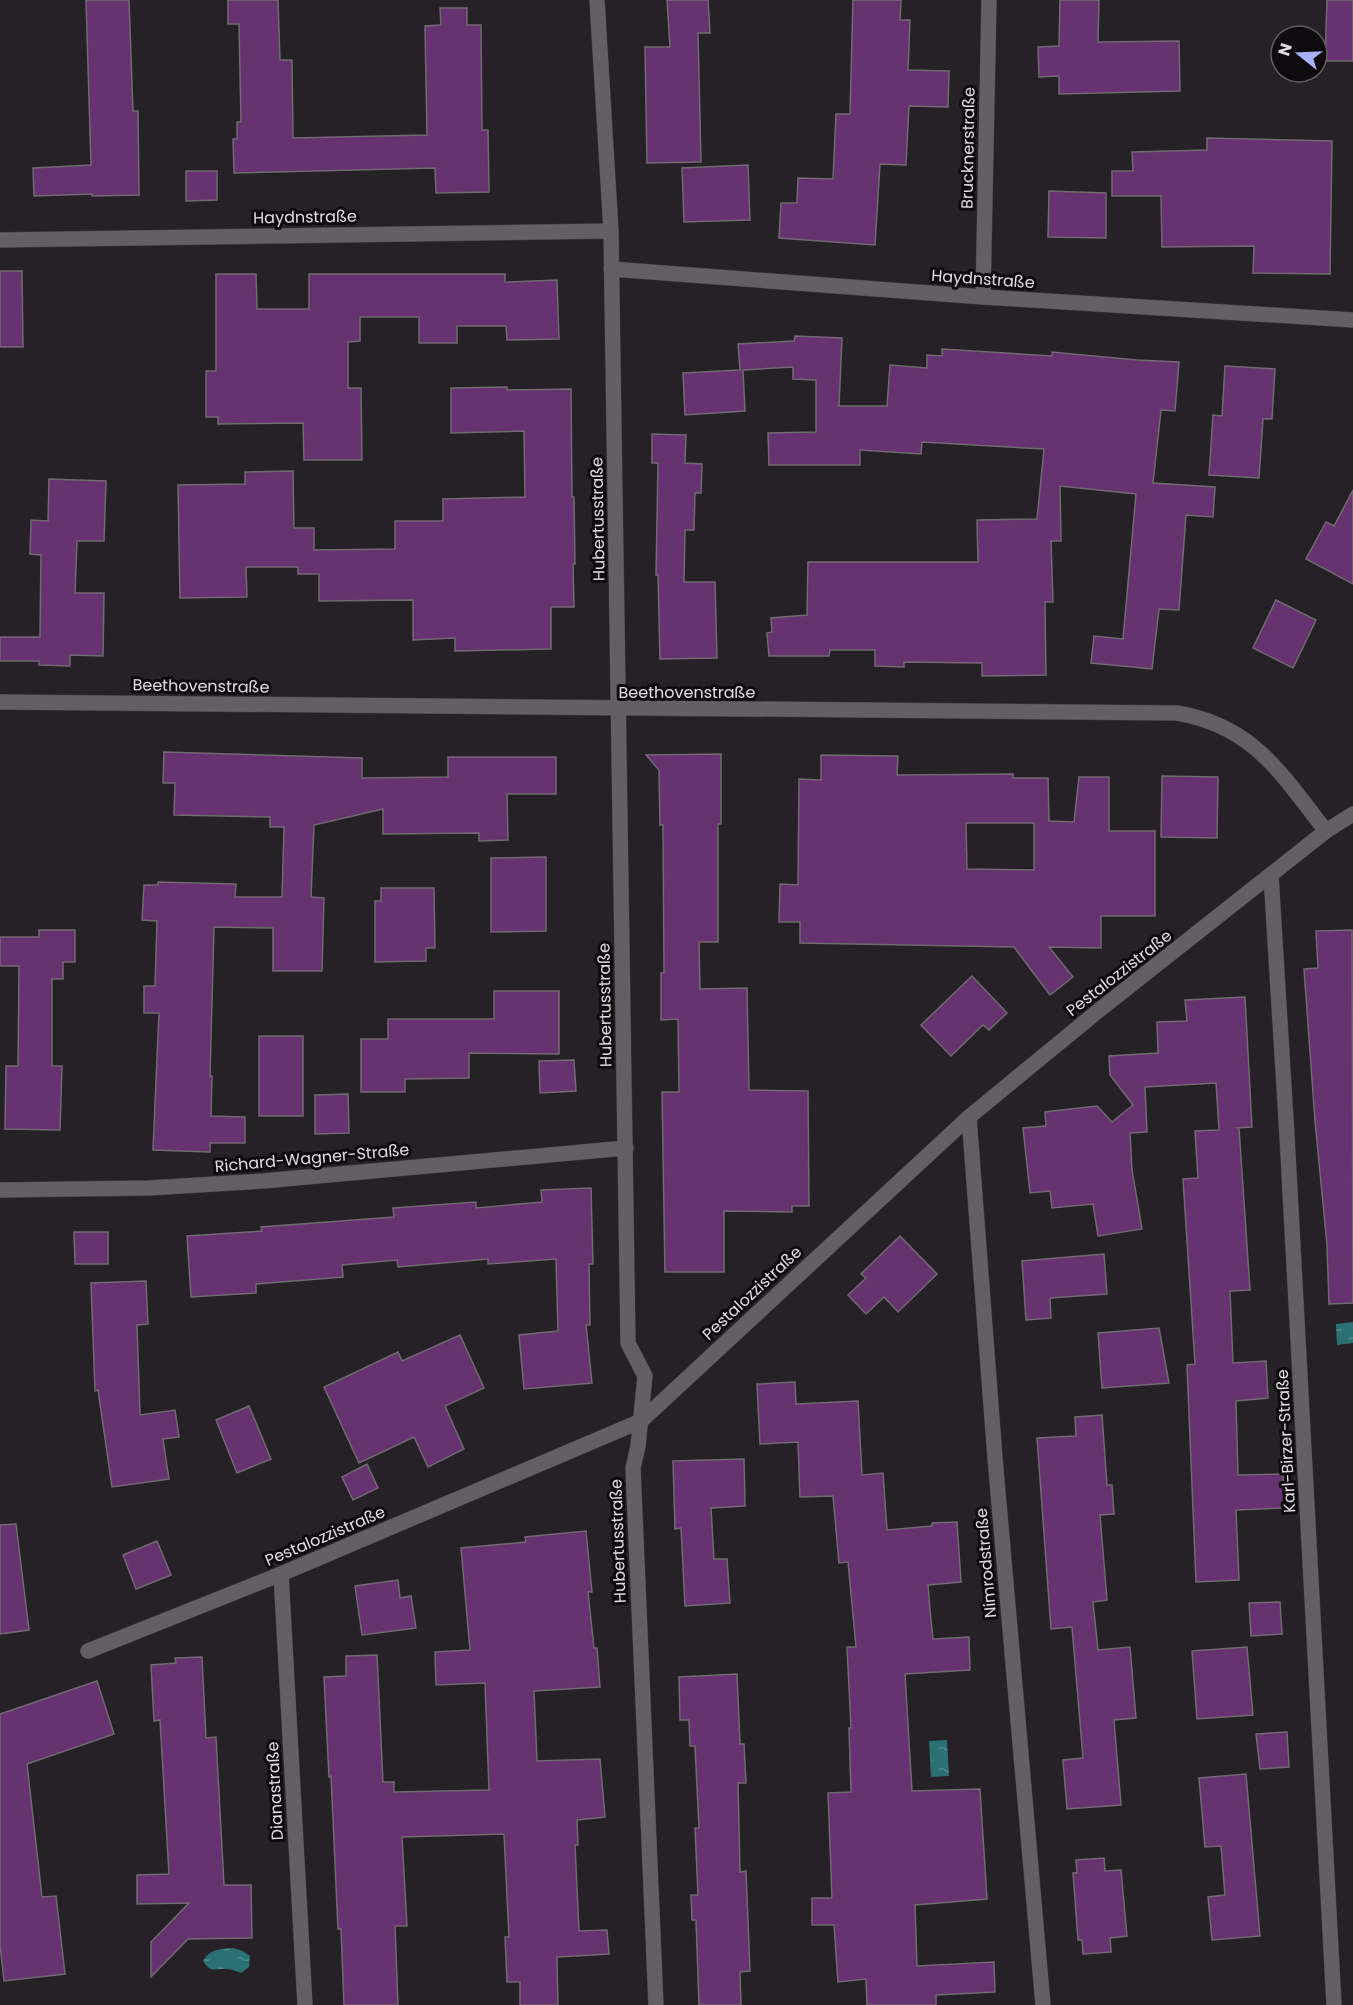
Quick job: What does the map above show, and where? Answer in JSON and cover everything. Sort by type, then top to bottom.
[{"type":"street","name":"Hubertusstraße","points":[[597,0],[611,231],[628,1343],[645,1376],[633,1468],[656,2005]]},
{"type":"street","name":"Brucknerstraße","points":[[983,297],[989,0]]},
{"type":"street","name":"Haydnstraße","points":[[0,240],[611,231]]},
{"type":"street","name":"Haydnstraße","points":[[611,269],[983,297],[1353,320]]},
{"type":"street","name":"Beethovenstraße","points":[[0,702],[619,710],[1165,713],[1198,717],[1226,727],[1264,755],[1326,831]]},
{"type":"street","name":"Pestalozzistraße","points":[[88,1651],[281,1574],[641,1420],[969,1117],[1098,1011],[1326,831],[1353,814]]},
{"type":"street","name":"Karl-Birzer-Straße","points":[[1271,875],[1334,2005]]},
{"type":"street","name":"Nimrodstraße","points":[[969,1117],[995,1458],[1043,2005]]},
{"type":"street","name":"Richard-Wagner-Straße","points":[[0,1190],[149,1188],[263,1181],[626,1148]]},
{"type":"street","name":"Dianastraße","points":[[281,1574],[305,2005]]},
{"type":"water","points":[[1353,1322],[1353,1343],[1337,1345],[1336,1324]]},
{"type":"water","points":[[947,1740],[949,1776],[931,1777],[929,1741]]},
{"type":"water","points":[[233,1948],[250,1956],[249,1967],[241,1973],[228,1969],[213,1970],[203,1961],[212,1952]]},
{"type":"building","points":[[86,0],[129,0],[133,111],[138,111],[139,195],[34,196],[33,168],[91,165]]},
{"type":"building","points":[[228,0],[278,0],[280,60],[292,60],[293,138],[427,135],[425,26],[441,25],[440,8],[467,8],[467,25],[481,25],[482,130],[488,130],[489,192],[436,193],[435,168],[234,173],[233,139],[237,139],[237,122],[241,122],[239,24],[228,24]]},
{"type":"building","points":[[667,0],[708,0],[710,33],[698,33],[701,162],[647,163],[645,47],[670,47]]},
{"type":"building","points":[[853,0],[901,0],[900,20],[910,20],[908,70],[949,71],[948,107],[909,106],[906,165],[880,164],[875,245],[779,238],[781,203],[797,203],[798,178],[833,179],[836,114],[850,114]]},
{"type":"building","points":[[1060,0],[1099,0],[1098,42],[1179,41],[1180,91],[1059,94],[1059,76],[1039,77],[1038,47],[1059,46]]},
{"type":"building","points":[[1327,0],[1353,0],[1353,61],[1329,61],[1329,24],[1326,24]]},
{"type":"building","points":[[1207,138],[1332,141],[1330,274],[1253,273],[1254,246],[1162,247],[1161,196],[1112,196],[1112,171],[1133,171],[1132,152],[1207,150]]},
{"type":"building","points":[[748,165],[750,220],[684,222],[682,168]]},
{"type":"building","points":[[186,171],[217,171],[217,200],[186,201]]},
{"type":"building","points":[[1049,191],[1106,193],[1106,238],[1048,237]]},
{"type":"building","points":[[0,271],[22,271],[23,347],[0,347]]},
{"type":"building","points":[[216,274],[256,274],[257,309],[309,309],[309,274],[505,274],[505,282],[557,280],[559,339],[507,340],[506,326],[457,326],[457,343],[419,343],[419,317],[360,317],[360,341],[348,342],[348,388],[361,388],[362,460],[304,460],[303,423],[218,424],[218,417],[206,417],[206,371],[216,371]]},
{"type":"building","points":[[795,336],[842,338],[839,406],[887,406],[890,365],[927,368],[927,355],[942,356],[942,349],[1052,356],[1052,352],[1179,362],[1175,411],[1161,410],[1153,483],[1215,487],[1213,517],[1186,515],[1179,610],[1159,609],[1152,669],[1091,663],[1094,636],[1123,639],[1136,494],[1060,486],[1061,541],[1051,541],[1053,602],[1045,602],[1046,675],[982,676],[982,663],[904,662],[904,667],[875,666],[875,650],[830,650],[829,656],[769,656],[767,633],[772,632],[771,618],[807,615],[808,562],[978,562],[977,520],[1037,519],[1044,449],[922,442],[921,454],[860,450],[860,465],[769,465],[768,433],[816,432],[816,380],[793,379],[793,367],[743,370],[745,411],[685,415],[683,373],[740,370],[738,344],[794,341]]},
{"type":"building","points":[[1225,366],[1275,369],[1272,419],[1263,419],[1259,478],[1209,475],[1213,415],[1222,416]]},
{"type":"building","points":[[507,387],[507,390],[571,389],[574,607],[551,607],[551,649],[455,651],[455,638],[413,640],[413,600],[319,601],[319,574],[298,574],[298,567],[246,567],[247,597],[180,598],[178,485],[245,484],[245,472],[293,471],[294,528],[314,528],[314,550],[395,549],[395,521],[443,521],[443,499],[525,497],[524,431],[451,433],[451,388]]},
{"type":"building","points":[[652,434],[686,435],[685,463],[702,464],[701,493],[695,493],[694,530],[685,530],[684,582],[715,582],[717,658],[660,659],[658,575],[656,575],[658,463],[652,463]]},
{"type":"building","points":[[49,479],[106,481],[104,541],[77,541],[75,593],[104,593],[103,656],[70,655],[70,666],[39,665],[39,661],[0,661],[0,637],[40,637],[41,555],[30,554],[31,520],[48,521]]},
{"type":"building","points":[[1353,490],[1353,584],[1306,559],[1326,522],[1334,526]]},
{"type":"building","points":[[1276,600],[1316,620],[1293,668],[1253,648]]},
{"type":"building","points":[[164,752],[362,758],[362,778],[448,777],[448,757],[556,757],[556,794],[507,794],[508,840],[479,841],[479,833],[383,834],[383,809],[314,825],[311,897],[324,898],[322,971],[273,971],[273,928],[214,927],[211,1116],[245,1117],[245,1143],[210,1143],[210,1152],[153,1150],[159,1013],[144,1013],[144,986],[155,986],[157,921],[142,920],[144,885],[158,885],[158,882],[236,884],[235,897],[282,897],[284,827],[270,827],[270,817],[174,815],[175,783],[163,783]]},
{"type":"building","points":[[721,754],[721,824],[718,824],[718,942],[699,942],[700,989],[747,988],[749,1090],[808,1091],[809,1206],[792,1206],[792,1212],[724,1211],[724,1272],[665,1272],[662,1092],[679,1092],[678,1019],[661,1020],[661,973],[664,973],[663,825],[660,825],[659,770],[646,755]]},
{"type":"building","points":[[821,755],[898,756],[897,775],[1013,774],[1013,778],[1048,778],[1049,821],[1074,822],[1079,777],[1109,777],[1109,831],[1155,831],[1155,916],[1101,916],[1101,948],[1049,947],[1073,977],[1050,995],[1014,947],[800,943],[800,922],[779,922],[780,884],[798,885],[799,779],[821,780]],"holes":[[[966,823],[1034,823],[1034,870],[967,869]]]},
{"type":"building","points":[[1162,776],[1218,777],[1217,838],[1161,837]]},
{"type":"building","points":[[546,857],[546,931],[491,932],[491,858]]},
{"type":"building","points":[[381,888],[434,888],[435,948],[426,948],[426,961],[375,962],[375,901],[381,901]]},
{"type":"building","points":[[39,930],[75,930],[75,962],[63,962],[63,979],[52,979],[52,1066],[62,1066],[60,1130],[5,1129],[6,1066],[18,1066],[19,966],[0,966],[0,937],[39,937]]},
{"type":"building","points":[[1352,930],[1353,1303],[1329,1304],[1327,1245],[1304,969],[1318,968],[1316,931]]},
{"type":"building","points":[[972,976],[1007,1013],[989,1030],[983,1025],[951,1056],[921,1025]]},
{"type":"building","points":[[494,991],[559,991],[559,1054],[469,1053],[469,1078],[405,1079],[405,1092],[361,1092],[361,1039],[388,1039],[388,1019],[494,1019]]},
{"type":"building","points":[[1245,997],[1252,1127],[1236,1128],[1239,1128],[1250,1290],[1230,1291],[1233,1363],[1266,1361],[1268,1398],[1236,1401],[1238,1475],[1283,1474],[1285,1508],[1236,1510],[1239,1580],[1196,1582],[1187,1365],[1195,1364],[1183,1179],[1198,1178],[1195,1131],[1219,1130],[1216,1083],[1145,1087],[1147,1132],[1130,1133],[1132,1170],[1142,1229],[1098,1236],[1093,1204],[1052,1208],[1050,1191],[1030,1193],[1023,1128],[1046,1126],[1045,1112],[1097,1106],[1112,1122],[1133,1105],[1110,1075],[1109,1056],[1158,1053],[1157,1022],[1187,1021],[1185,1000]]},
{"type":"building","points":[[259,1036],[303,1036],[303,1116],[259,1116]]},
{"type":"building","points":[[574,1060],[576,1091],[540,1093],[539,1061]]},
{"type":"building","points":[[348,1094],[349,1133],[315,1134],[315,1095]]},
{"type":"building","points":[[591,1188],[593,1264],[589,1264],[590,1325],[586,1325],[592,1383],[524,1389],[519,1335],[558,1331],[556,1259],[488,1264],[488,1259],[398,1267],[397,1260],[342,1265],[343,1277],[256,1284],[256,1293],[191,1297],[187,1236],[262,1231],[261,1227],[394,1217],[393,1208],[476,1202],[476,1208],[542,1202],[541,1190]]},
{"type":"building","points":[[74,1232],[108,1232],[108,1264],[75,1264]]},
{"type":"building","points":[[900,1236],[937,1274],[898,1312],[884,1297],[866,1314],[848,1295],[866,1278],[861,1274]]},
{"type":"building","points":[[1104,1254],[1107,1294],[1050,1298],[1051,1318],[1026,1320],[1022,1261]]},
{"type":"building","points":[[146,1281],[148,1324],[137,1325],[140,1415],[175,1410],[179,1437],[163,1439],[169,1479],[112,1487],[98,1390],[95,1391],[91,1283]]},
{"type":"building","points":[[1159,1328],[1169,1383],[1102,1388],[1098,1333]]},
{"type":"building","points":[[460,1335],[484,1388],[445,1406],[464,1449],[428,1467],[414,1437],[359,1463],[324,1387],[398,1352],[402,1361]]},
{"type":"building","points":[[795,1382],[796,1404],[858,1401],[862,1475],[883,1473],[887,1530],[932,1526],[932,1523],[957,1522],[961,1582],[928,1585],[930,1610],[933,1639],[969,1637],[970,1670],[905,1674],[912,1791],[980,1789],[987,1899],[915,1905],[917,1966],[994,1962],[995,1992],[936,1995],[936,2005],[867,2005],[866,1979],[838,1982],[834,1925],[812,1925],[812,1898],[832,1898],[828,1793],[851,1792],[847,1647],[856,1647],[848,1562],[839,1563],[833,1496],[800,1497],[798,1442],[760,1444],[757,1384]]},
{"type":"building","points":[[249,1406],[271,1459],[237,1473],[216,1420]]},
{"type":"building","points":[[1102,1415],[1107,1485],[1112,1485],[1114,1514],[1100,1515],[1107,1600],[1093,1602],[1098,1650],[1130,1647],[1136,1718],[1114,1720],[1121,1805],[1067,1809],[1063,1760],[1083,1758],[1072,1627],[1051,1629],[1037,1438],[1076,1436],[1075,1417]]},
{"type":"building","points":[[744,1459],[745,1506],[711,1508],[714,1559],[727,1559],[730,1603],[685,1606],[681,1528],[675,1529],[673,1461]]},
{"type":"building","points":[[367,1464],[378,1488],[353,1500],[342,1477]]},
{"type":"building","points":[[16,1524],[29,1630],[0,1634],[0,1525]]},
{"type":"building","points":[[586,1531],[592,1592],[588,1592],[594,1648],[597,1648],[600,1687],[534,1691],[537,1761],[600,1759],[605,1817],[577,1820],[578,1845],[575,1845],[579,1931],[607,1930],[609,1954],[557,1957],[558,2005],[520,2005],[520,1982],[507,1982],[505,1937],[509,1937],[504,1834],[402,1837],[407,1926],[395,1926],[398,2005],[344,2005],[324,1677],[346,1676],[346,1656],[377,1655],[383,1782],[394,1782],[394,1792],[489,1790],[485,1683],[436,1685],[435,1652],[470,1650],[461,1548],[526,1542],[525,1537]]},
{"type":"building","points":[[157,1541],[171,1575],[136,1589],[123,1555]]},
{"type":"building","points":[[398,1580],[400,1598],[411,1596],[416,1628],[362,1635],[355,1586]]},
{"type":"building","points":[[1280,1602],[1282,1634],[1251,1636],[1249,1603]]},
{"type":"building","points":[[1247,1647],[1253,1715],[1197,1719],[1192,1651]]},
{"type":"building","points":[[202,1657],[206,1738],[216,1737],[224,1885],[251,1885],[252,1938],[188,1939],[151,1977],[151,1942],[189,1903],[137,1904],[137,1875],[169,1874],[160,1720],[154,1721],[151,1665],[176,1663],[175,1658]]},
{"type":"building","points":[[737,1674],[740,1744],[744,1744],[746,1783],[738,1783],[740,1872],[746,1871],[750,1971],[740,1972],[741,2005],[699,2005],[696,1920],[692,1920],[691,1895],[698,1895],[695,1828],[699,1828],[695,1746],[690,1746],[689,1720],[680,1720],[679,1677]]},
{"type":"building","points":[[97,1681],[114,1734],[27,1764],[42,1897],[56,1896],[65,1974],[4,1981],[0,1945],[0,1714]]},
{"type":"building","points":[[1287,1732],[1289,1767],[1260,1769],[1256,1734]]},
{"type":"building","points":[[1246,1774],[1260,1936],[1212,1940],[1208,1897],[1225,1895],[1221,1846],[1205,1847],[1199,1778]]},
{"type":"building","points":[[1104,1858],[1105,1871],[1121,1870],[1127,1936],[1110,1938],[1111,1952],[1083,1954],[1082,1940],[1078,1940],[1073,1873],[1077,1873],[1076,1860]]}]
